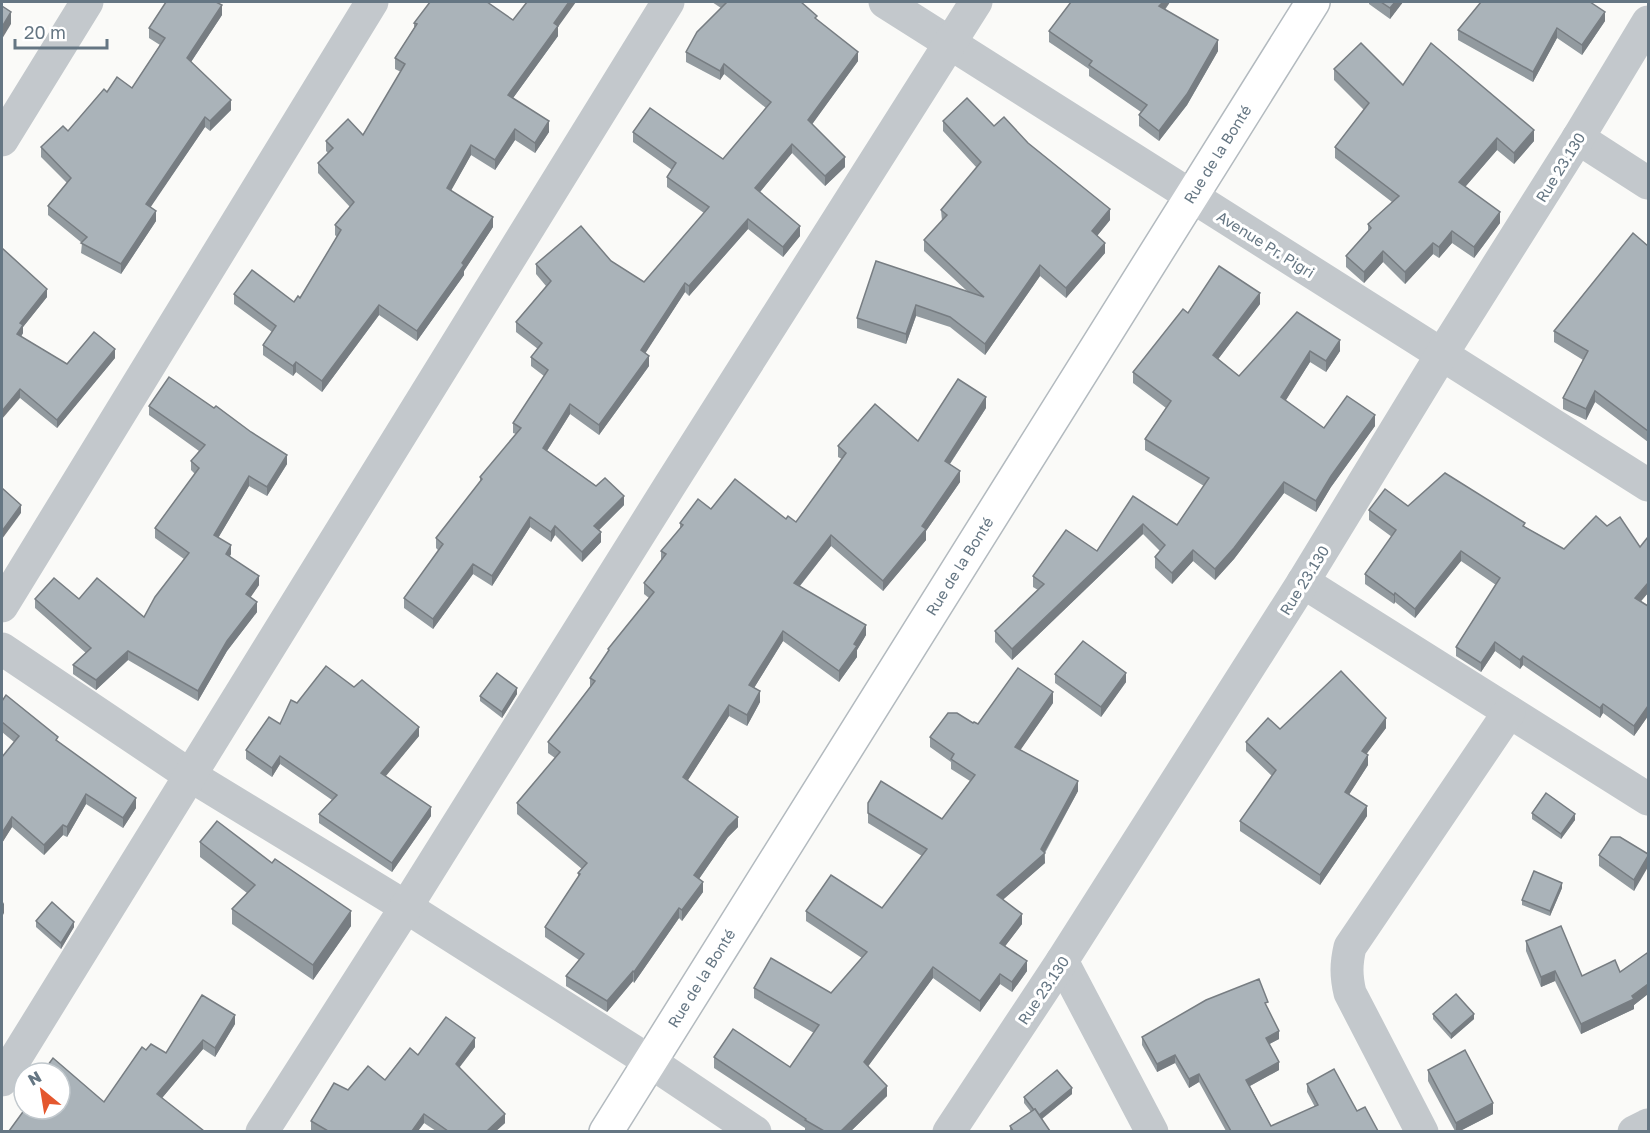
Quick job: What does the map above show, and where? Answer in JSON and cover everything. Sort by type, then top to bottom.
[{"type":"street","points":[[2,140],[87,2]]},
{"type":"street","points":[[2,606],[372,2]]},
{"type":"street","points":[[2,1080],[668,2]]},
{"type":"street","name":"Avenue Pr. Pigri","points":[[885,2],[1648,485]]},
{"type":"street","points":[[262,1131],[406,907],[976,2]]},
{"type":"street","name":"Rue de la Bonté","points":[[606,1131],[1313,2]]},
{"type":"street","name":"Rue 23.130","points":[[949,1131],[1062,961],[1303,582],[1648,22]]},
{"type":"street","points":[[1578,138],[1648,183]]},
{"type":"street","points":[[1303,582],[1648,799]]},
{"type":"street","points":[[2,649],[191,776],[406,907],[755,1131]]},
{"type":"street","points":[[1422,1131],[1350,993],[1346,975],[1347,959],[1350,947],[1509,712]]},
{"type":"street","points":[[1062,961],[1152,1131]]},
{"type":"street","points":[[1634,1131],[1648,1125]]},
{"type":"building","points":[[166,2],[216,2],[222,5],[187,58],[231,100],[210,121],[205,117],[146,204],[156,211],[121,264],[81,243],[87,237],[48,206],[71,178],[41,147],[63,126],[68,131],[104,89],[107,92],[117,77],[132,88],[165,38],[149,28]]},
{"type":"building","points":[[430,2],[487,2],[513,20],[527,2],[569,2],[554,23],[558,26],[508,95],[549,121],[535,143],[515,129],[495,160],[471,145],[447,188],[493,217],[462,263],[464,265],[417,331],[379,305],[322,381],[296,362],[293,366],[263,345],[276,326],[234,294],[252,270],[294,302],[298,296],[300,298],[341,230],[335,225],[354,202],[318,163],[333,148],[326,141],[348,119],[363,135],[405,64],[395,58],[417,24],[414,23]]},
{"type":"building","points":[[727,2],[801,2],[817,16],[815,18],[858,52],[808,120],[845,157],[825,176],[792,144],[755,188],[800,226],[783,247],[748,219],[689,286],[685,283],[641,350],[649,356],[599,425],[570,404],[543,448],[596,486],[605,478],[624,496],[594,526],[601,532],[582,552],[555,526],[551,532],[530,517],[492,576],[473,564],[433,619],[404,598],[443,544],[436,538],[482,479],[480,477],[521,428],[513,423],[548,370],[531,357],[542,343],[516,322],[551,281],[536,264],[581,226],[611,261],[644,282],[709,207],[667,177],[676,163],[633,132],[650,108],[723,159],[771,102],[724,64],[720,71],[686,52],[697,32]]},
{"type":"building","points":[[1071,2],[1163,2],[1159,6],[1218,40],[1187,94],[1159,131],[1139,115],[1147,105],[1089,65],[1092,61],[1049,31]]},
{"type":"building","points":[[1381,2],[1395,2],[1390,8]]},
{"type":"building","points":[[1481,2],[1590,2],[1605,12],[1582,45],[1557,28],[1533,72],[1458,30]]},
{"type":"building","points":[[2,6],[11,12],[2,27]]},
{"type":"building","points":[[1361,43],[1403,85],[1431,43],[1534,130],[1514,153],[1497,138],[1459,182],[1500,212],[1474,247],[1452,231],[1439,247],[1433,243],[1405,272],[1383,251],[1364,272],[1346,256],[1371,228],[1368,224],[1399,196],[1335,147],[1369,103],[1334,69]]},
{"type":"building","points":[[967,98],[994,126],[1004,117],[1028,143],[1110,209],[1092,231],[1105,243],[1066,288],[1040,265],[985,344],[950,317],[916,305],[906,334],[857,318],[876,261],[984,297],[924,240],[947,215],[941,210],[981,162],[943,121]]},
{"type":"building","points":[[1633,233],[1648,246],[1648,431],[1595,391],[1586,409],[1563,398],[1588,351],[1554,331]]},
{"type":"building","points":[[2,248],[47,289],[20,323],[23,325],[17,334],[67,364],[94,332],[115,349],[57,420],[20,389],[2,411]]},
{"type":"building","points":[[1219,266],[1260,293],[1213,355],[1239,376],[1297,312],[1340,340],[1326,361],[1310,351],[1281,397],[1324,428],[1347,396],[1375,415],[1316,501],[1284,482],[1234,548],[1215,569],[1193,550],[1172,573],[1155,557],[1165,545],[1143,524],[1012,649],[995,631],[1044,584],[1033,576],[1066,530],[1097,551],[1133,496],[1177,525],[1209,478],[1145,439],[1171,401],[1133,372],[1183,309],[1188,313]]},
{"type":"building","points":[[169,377],[287,455],[267,487],[249,476],[214,535],[231,545],[226,554],[259,576],[246,594],[257,602],[227,641],[198,691],[128,651],[96,680],[73,665],[91,648],[35,599],[54,578],[79,599],[97,578],[144,617],[155,597],[189,553],[155,528],[199,468],[191,461],[205,445],[149,406]]},
{"type":"building","points":[[958,379],[986,397],[945,461],[960,471],[922,526],[926,529],[883,581],[831,535],[794,583],[866,625],[854,644],[857,646],[839,671],[783,631],[749,685],[760,691],[747,715],[729,705],[683,777],[738,817],[728,827],[694,875],[703,882],[682,910],[679,908],[634,972],[607,1001],[566,976],[584,954],[545,927],[580,874],[578,873],[587,863],[517,803],[560,752],[548,742],[595,681],[590,678],[608,649],[654,592],[644,583],[666,554],[661,551],[683,525],[680,523],[698,499],[711,509],[735,479],[786,519],[788,516],[796,522],[846,453],[838,446],[875,404],[918,441]]},
{"type":"building","points":[[1445,473],[1525,523],[1523,526],[1564,549],[1596,516],[1607,526],[1620,517],[1640,547],[1648,537],[1648,583],[1635,598],[1648,606],[1648,706],[1634,726],[1603,704],[1600,708],[1523,656],[1520,660],[1495,642],[1481,663],[1456,647],[1500,578],[1461,551],[1415,609],[1365,574],[1396,530],[1369,510],[1385,489],[1408,506]]},
{"type":"building","points":[[2,488],[21,505],[2,531]]},
{"type":"building","points":[[1083,641],[1126,673],[1101,707],[1055,674]]},
{"type":"building","points":[[326,666],[354,687],[362,680],[419,727],[381,773],[431,807],[392,863],[319,814],[337,795],[280,756],[272,768],[246,750],[269,717],[280,724],[291,700],[297,703]]},
{"type":"building","points":[[1018,668],[1053,692],[1015,747],[1078,781],[1041,849],[1045,853],[997,895],[1022,914],[1000,943],[1027,961],[1012,982],[1000,974],[980,1001],[933,967],[864,1062],[887,1086],[841,1131],[824,1131],[714,1057],[733,1029],[790,1067],[819,1025],[754,988],[771,958],[831,993],[867,952],[806,911],[831,875],[882,908],[927,849],[868,813],[868,803],[881,781],[942,819],[975,775],[951,759],[954,754],[930,737],[948,713],[957,713],[978,724]]},
{"type":"building","points":[[1341,671],[1386,718],[1362,751],[1368,755],[1345,792],[1367,806],[1320,875],[1240,821],[1276,770],[1246,742],[1268,718],[1280,729]]},
{"type":"building","points":[[497,673],[517,688],[502,712],[480,696]]},
{"type":"building","points":[[6,695],[58,737],[56,740],[136,798],[123,818],[86,794],[67,827],[63,825],[44,845],[12,817],[2,833],[2,757],[19,736],[2,722],[2,701]]},
{"type":"building","points":[[1546,793],[1575,814],[1561,834],[1532,813]]},
{"type":"building","points":[[217,821],[272,863],[275,859],[351,911],[313,965],[232,909],[255,885],[200,842]]},
{"type":"building","points":[[1611,837],[1620,837],[1648,854],[1634,880],[1599,855]]},
{"type":"building","points":[[1534,871],[1562,883],[1550,911],[1522,900]]},
{"type":"building","points":[[52,902],[74,922],[61,943],[36,921]]},
{"type":"building","points":[[1561,926],[1582,976],[1615,960],[1620,972],[1647,953],[1648,984],[1632,996],[1634,999],[1581,1024],[1555,971],[1541,977],[1526,941]]},
{"type":"building","points":[[1259,979],[1268,1002],[1265,1003],[1279,1031],[1266,1038],[1279,1062],[1246,1080],[1271,1126],[1318,1105],[1307,1084],[1334,1069],[1357,1111],[1365,1107],[1378,1131],[1231,1131],[1199,1074],[1189,1079],[1175,1055],[1157,1064],[1142,1037],[1206,1000]]},
{"type":"building","points":[[1456,994],[1474,1014],[1451,1034],[1433,1014]]},
{"type":"building","points":[[202,995],[235,1015],[215,1048],[203,1040],[157,1094],[204,1131],[9,1131],[16,1121],[72,1121],[72,1074],[104,1102],[142,1047],[146,1050],[151,1044],[166,1053]]},
{"type":"building","points":[[446,1017],[475,1038],[456,1064],[505,1114],[487,1131],[448,1131],[424,1114],[412,1131],[328,1131],[311,1121],[334,1083],[348,1090],[368,1066],[385,1080],[410,1048],[418,1055]]},
{"type":"building","points":[[1465,1050],[1493,1103],[1456,1123],[1428,1070]]},
{"type":"building","points":[[1057,1070],[1072,1088],[1039,1115],[1024,1097]]},
{"type":"building","points":[[1035,1109],[1050,1131],[1013,1131],[1010,1126]]}]
